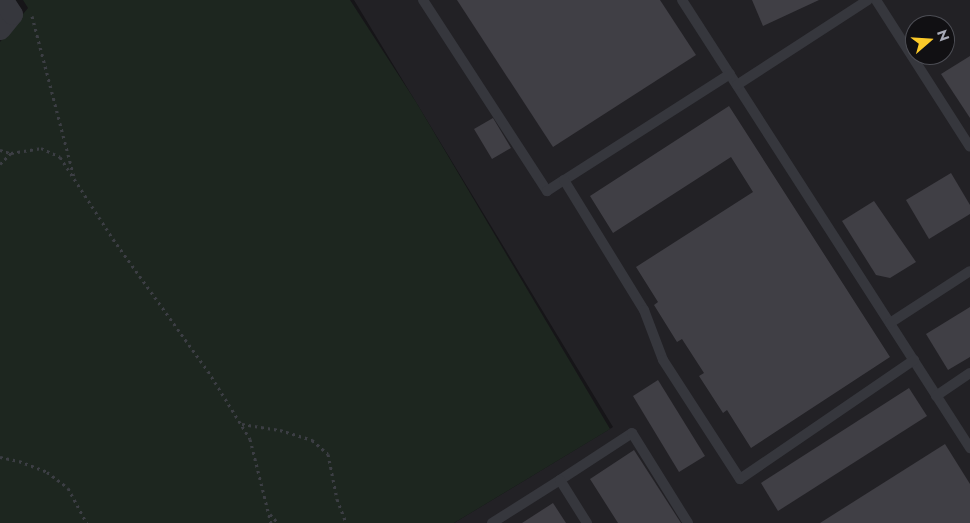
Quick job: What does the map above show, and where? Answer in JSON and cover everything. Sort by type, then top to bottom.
[{"type":"street","points":[[0,28],[12,14],[3,0]]},
{"type":"lane","points":[[423,0],[547,191],[730,74]]},
{"type":"lane","points":[[682,0],[970,448]]},
{"type":"lane","points":[[737,85],[868,0]]},
{"type":"lane","points":[[876,0],[970,147]]},
{"type":"lane","points":[[564,180],[644,310],[663,360],[740,478],[914,360]]},
{"type":"lane","points":[[890,323],[970,271]]},
{"type":"lane","points":[[936,396],[970,374]]},
{"type":"lane","points":[[492,523],[632,434],[688,523]]},
{"type":"lane","points":[[560,480],[588,523]]},
{"type":"path","points":[[30,10],[75,180]]},
{"type":"path","points":[[0,150],[11,153],[41,148],[60,157],[113,239],[208,371],[250,439],[271,523]]},
{"type":"path","points":[[0,164],[11,153]]},
{"type":"path","points":[[241,424],[280,430],[312,440],[328,454],[338,499],[346,523]]},
{"type":"path","points":[[0,458],[18,461],[47,472],[68,488],[87,523]]},
{"type":"path","points":[[270,513],[278,523]]},
{"type":"shaded area","points":[[23,0],[350,0],[416,102],[610,429],[454,523],[0,523],[0,42],[28,8]]},
{"type":"shaded area","points":[[354,0],[970,0],[970,523],[454,523],[613,427]]},
{"type":"building","points":[[457,0],[660,0],[696,55],[553,147]]},
{"type":"building","points":[[752,0],[819,0],[763,26]]},
{"type":"building","points":[[970,56],[970,118],[941,74]]},
{"type":"building","points":[[729,106],[890,357],[751,448],[727,410],[723,413],[699,376],[704,373],[682,339],[677,342],[654,305],[658,302],[636,267],[753,192],[731,157],[613,233],[590,196]]},
{"type":"building","points":[[493,118],[511,148],[492,159],[474,129]]},
{"type":"building","points":[[951,173],[970,205],[970,214],[929,239],[906,200]]},
{"type":"building","points":[[874,201],[916,262],[890,278],[876,275],[842,221]]},
{"type":"building","points":[[970,307],[970,357],[948,370],[926,334]]},
{"type":"building","points":[[658,380],[705,456],[679,472],[633,396]]},
{"type":"building","points":[[909,388],[927,416],[778,511],[761,483]]},
{"type":"building","points":[[945,444],[970,484],[970,523],[820,523]]},
{"type":"building","points":[[634,450],[681,523],[618,523],[590,479]]},
{"type":"building","points":[[553,503],[566,523],[522,523]]}]
